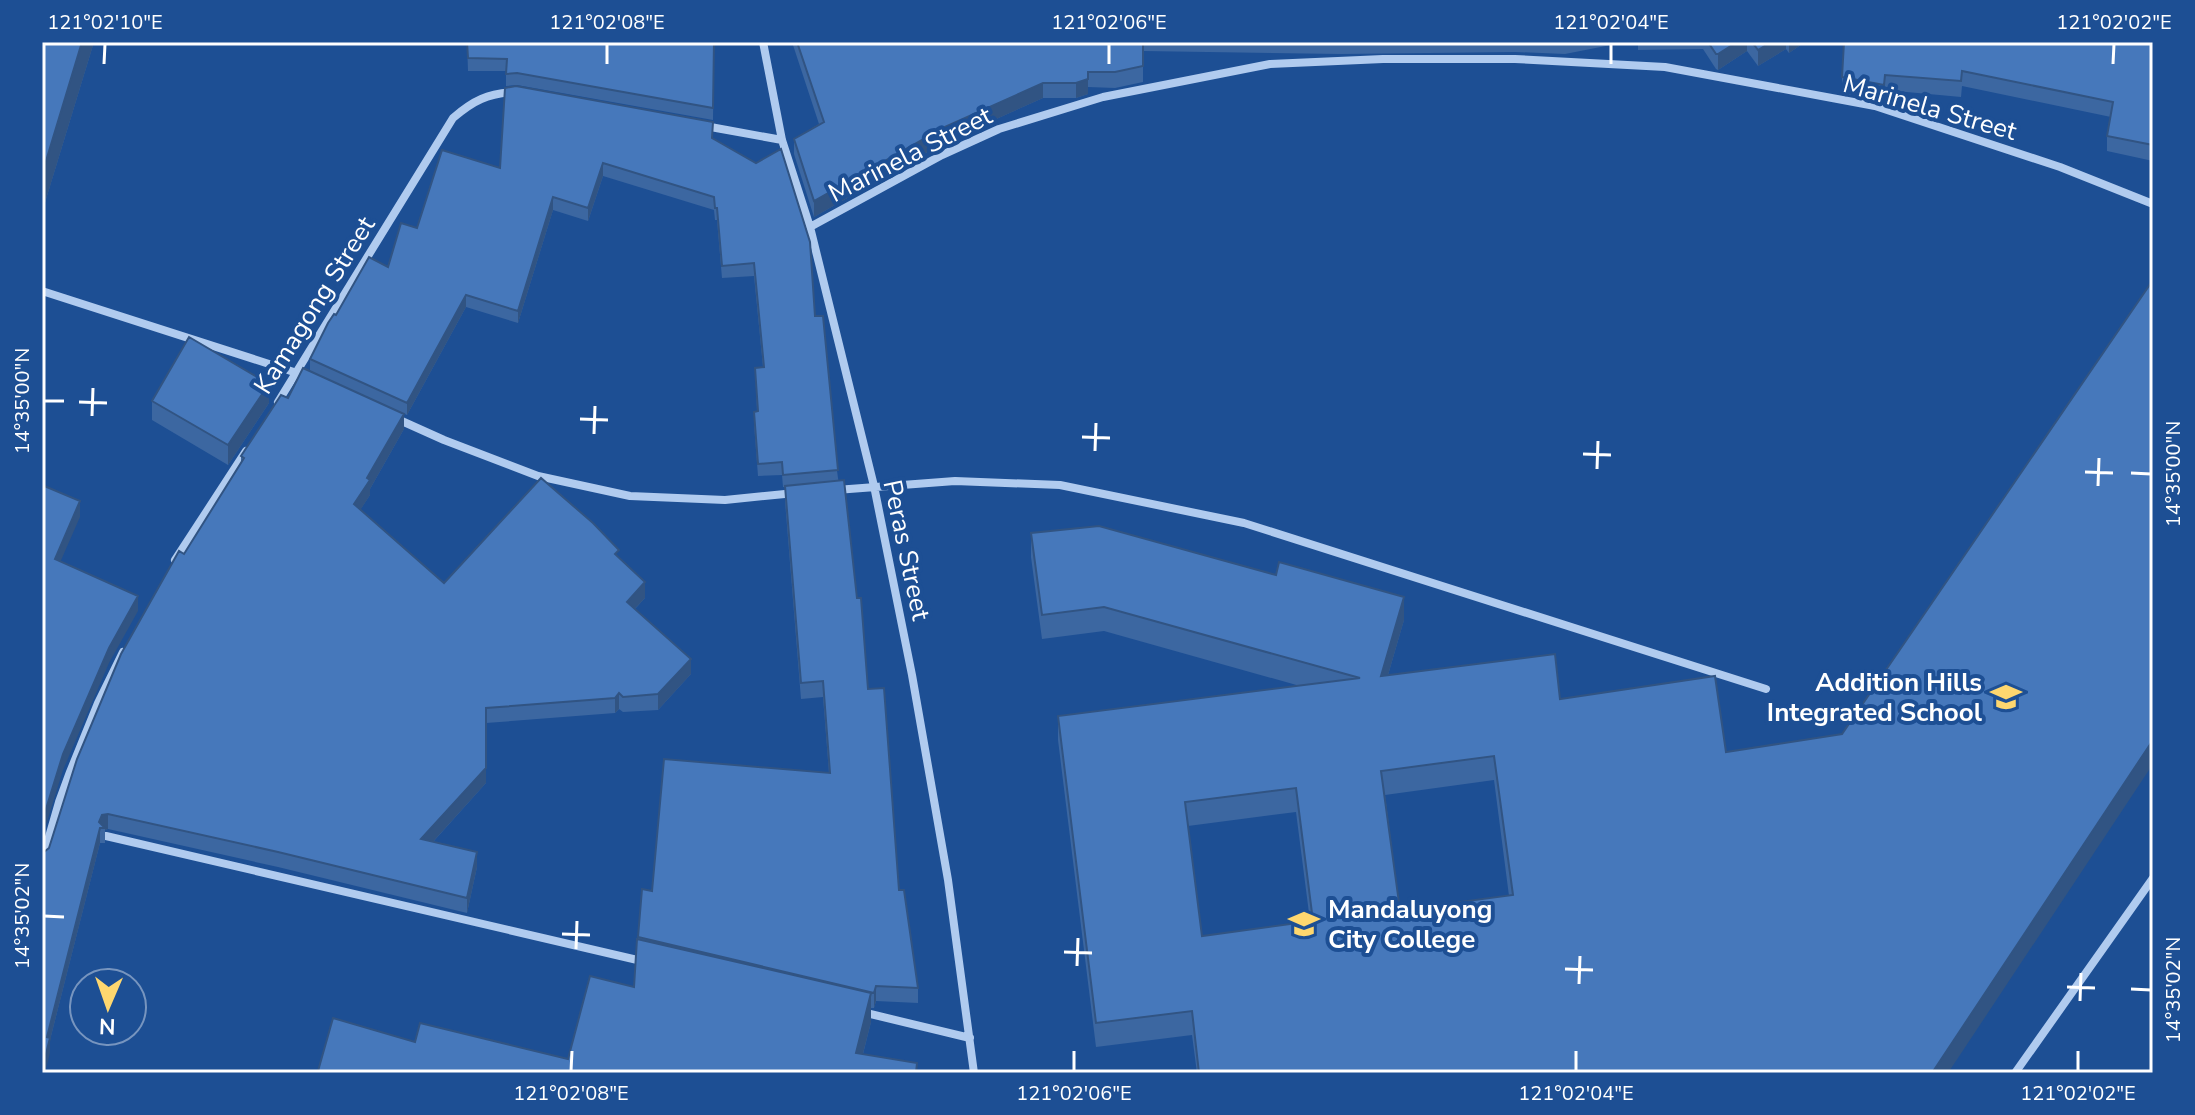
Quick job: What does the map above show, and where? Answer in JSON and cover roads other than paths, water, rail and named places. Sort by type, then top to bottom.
[{"type":"street","name":"Peras Street","points":[[763,42],[782,140],[810,227],[874,486],[912,675],[948,880],[974,1073]]},
{"type":"street","name":"Marinela Street","points":[[810,227],[942,155],[999,129],[1103,97],[1270,64],[1383,59],[1515,59],[1665,67],[1875,106],[2060,167],[2153,204]]},
{"type":"street","name":"Kamagong Street","points":[[271,412],[453,118],[469,104],[492,94],[516,92],[531,95]]},
{"type":"street","points":[[688,123],[782,140]]},
{"type":"street","points":[[42,291],[297,373],[324,385]]},
{"type":"street","points":[[390,416],[538,476],[630,496],[725,500],[799,493]]},
{"type":"street","points":[[169,570],[254,438]]},
{"type":"street","points":[[829,490],[955,481],[1060,485],[1244,523],[1766,689]]},
{"type":"street","points":[[42,861],[70,772],[98,703],[131,639]]},
{"type":"street","points":[[106,836],[661,966]]},
{"type":"street","points":[[2015,1073],[2153,878]]},
{"type":"street","points":[[846,1009],[970,1038]]},
{"type":"place","name":"Addition Hills Integrated School","points":[[2006,697]]},
{"type":"place","name":"Mandaluyong City College","points":[[1304,924]]}]
